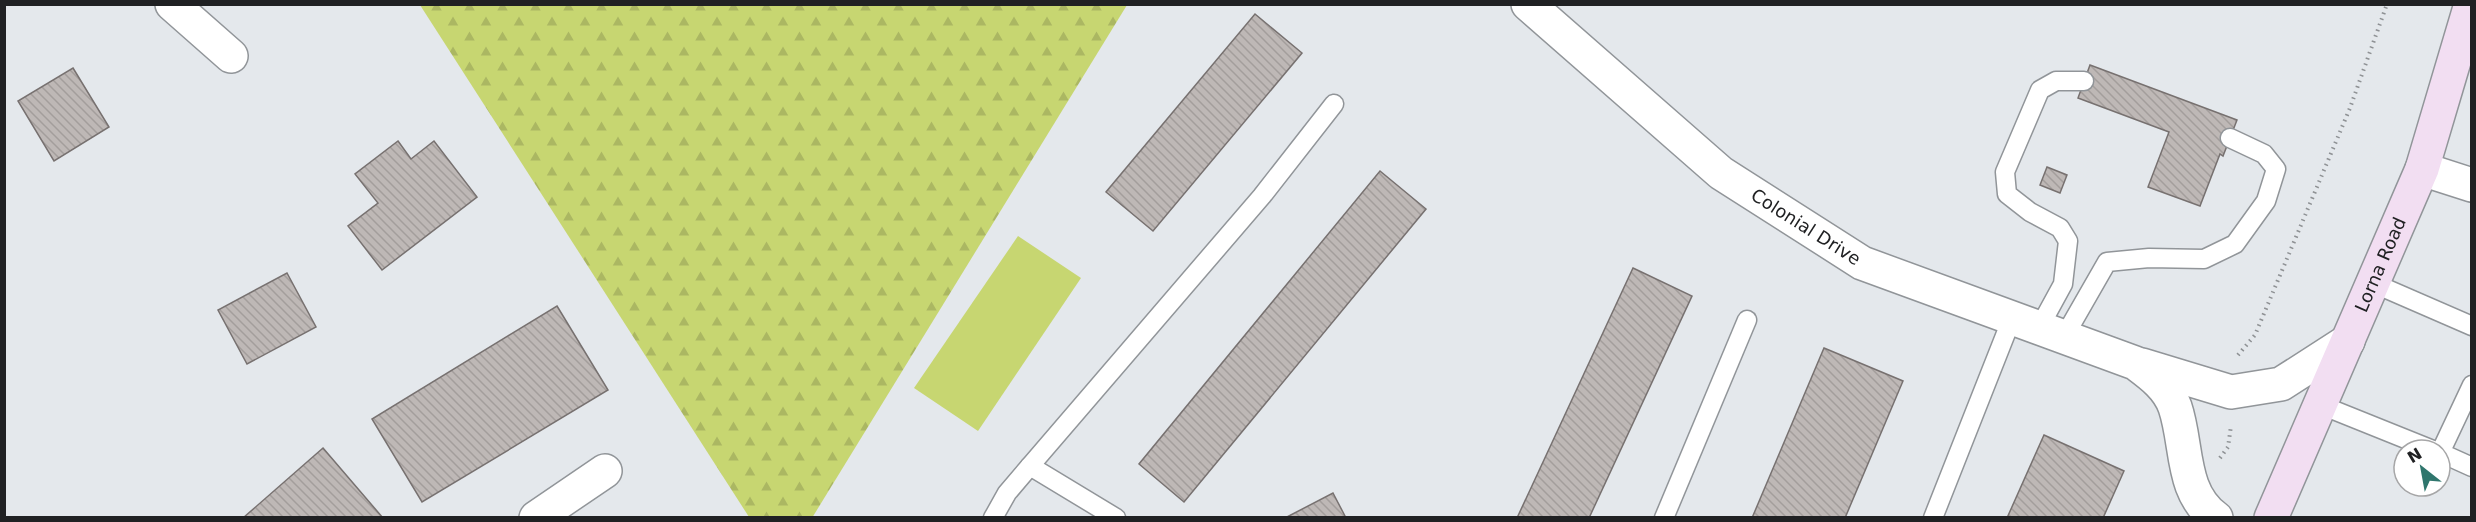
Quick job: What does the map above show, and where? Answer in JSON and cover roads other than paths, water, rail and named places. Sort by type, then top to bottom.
[{"type":"street","points":[[172,4],[231,56]]},
{"type":"street","name":"Colonial Drive","points":[[1528,4],[1720,173],[1862,263],[2135,363],[2231,392],[2280,384],[2348,341]]},
{"type":"street","name":"Lorna Road","points":[[2271,518],[2422,169],[2471,4]]},
{"type":"street","points":[[2422,169],[2472,185]]},
{"type":"street","name":"Colonial Drive","points":[[2135,363],[2162,384],[2175,406],[2188,479],[2206,506]]},
{"type":"street","points":[[536,518],[605,471]]},
{"type":"lane","points":[[1933,518],[2063,284],[2068,241],[2060,228],[2030,212],[2007,195],[2005,172],[2040,90],[2056,81],[2084,81]]},
{"type":"lane","points":[[993,518],[1007,493],[1254,205],[1335,104]]},
{"type":"lane","points":[[2038,328],[2107,262],[2149,258],[2204,259],[2235,244],[2266,201],[2276,169],[2264,154],[2230,138]]},
{"type":"lane","points":[[2373,284],[2472,326]]},
{"type":"lane","points":[[1664,518],[1747,320]]},
{"type":"lane","points":[[2445,438],[2472,385]]},
{"type":"lane","points":[[2321,405],[2403,438]]},
{"type":"lane","points":[[2452,458],[2472,467]]},
{"type":"lane","points":[[1030,466],[1116,518]]}]
